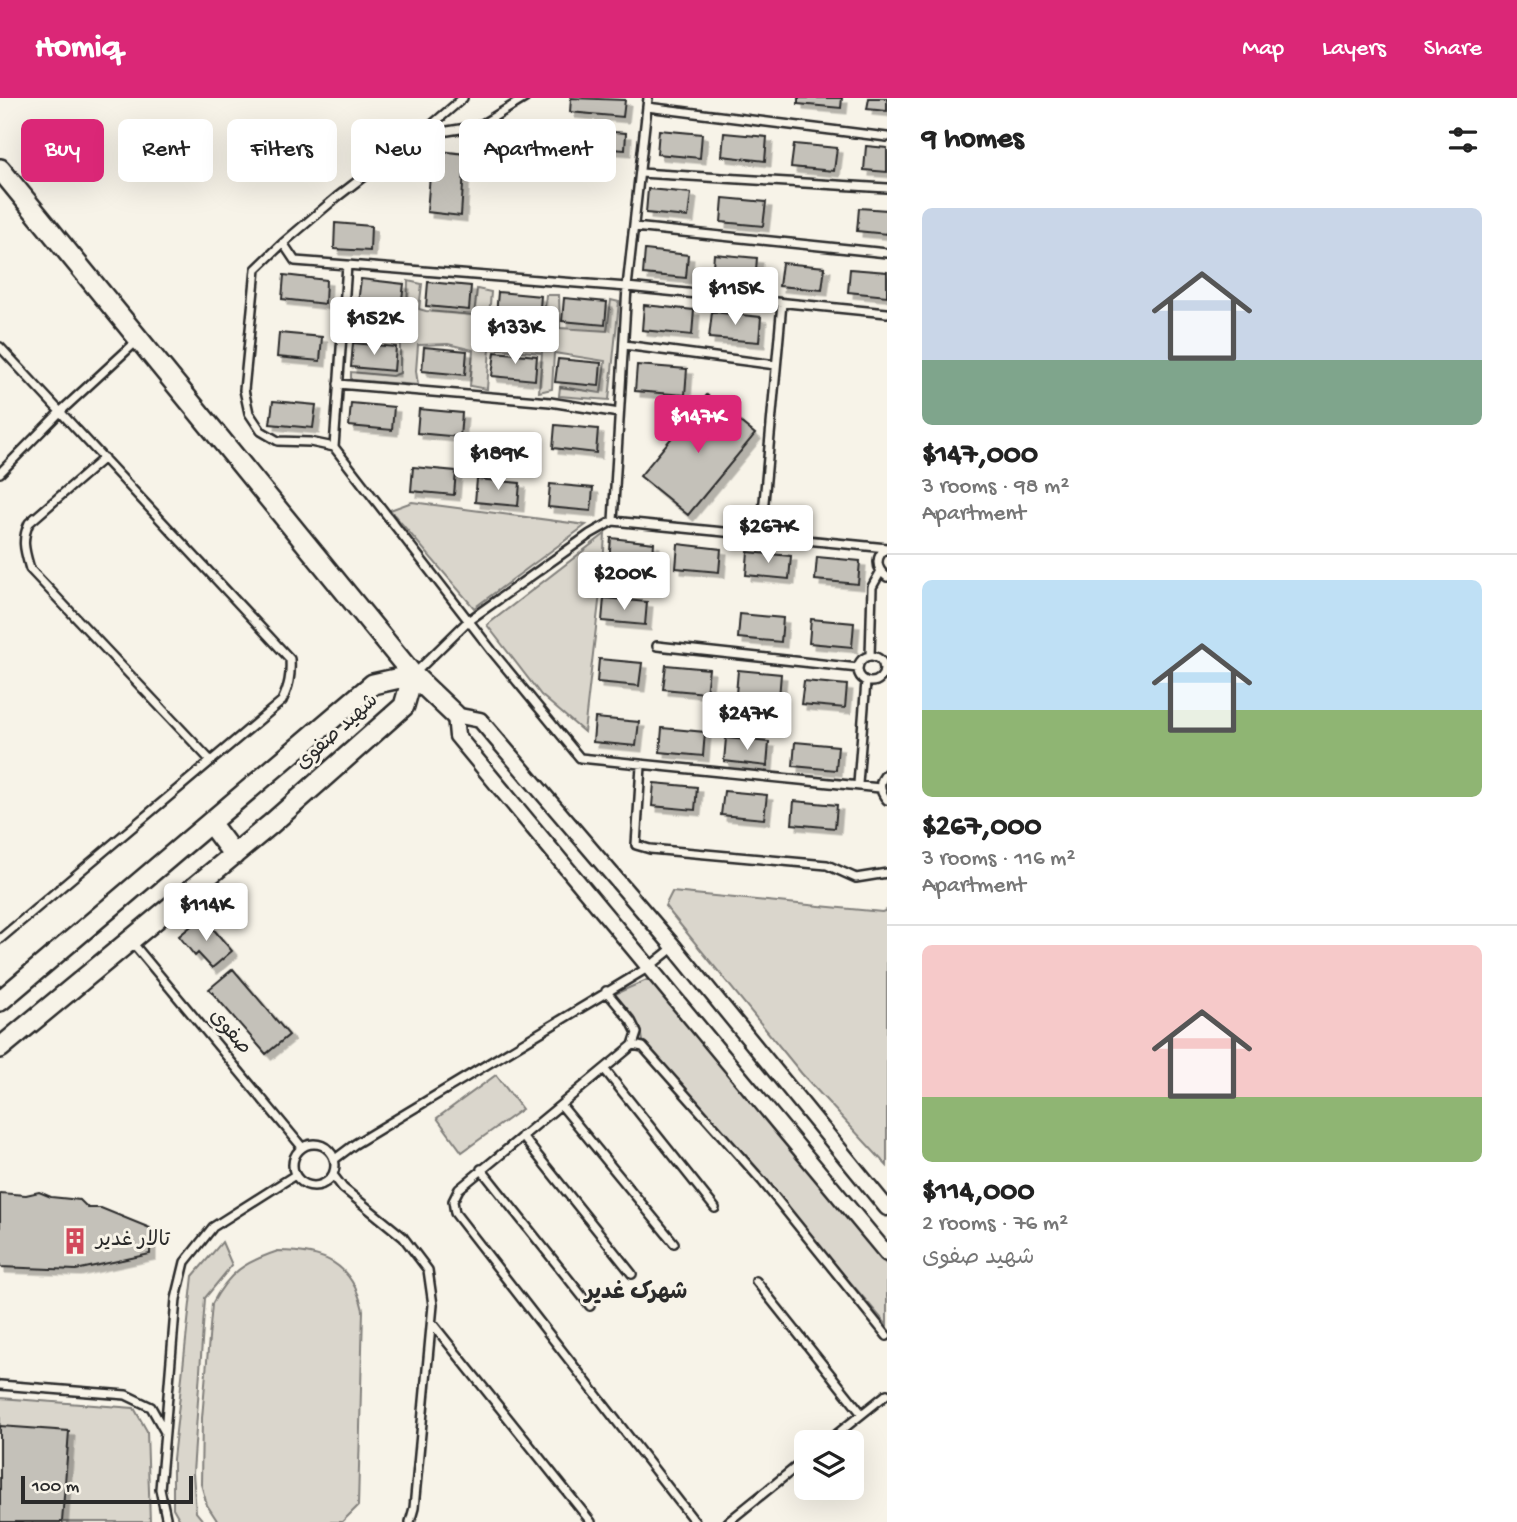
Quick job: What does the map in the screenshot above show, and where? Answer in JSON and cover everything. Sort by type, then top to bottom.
[{"type":"street","points":[[0,169],[413,675],[455,715],[480,720],[674,947],[887,1208]]},
{"type":"street","name":"شهید صفوی","points":[[0,1001],[373,684],[413,675],[404,706],[234,855],[0,1048]]},
{"type":"street","points":[[455,715],[457,736],[887,1254]]},
{"type":"street","points":[[210,823],[234,855]]},
{"type":"lane","points":[[438,119],[463,98]]},
{"type":"lane","points":[[445,132],[479,127],[525,98]]},
{"type":"lane","points":[[613,521],[627,287],[648,98]]},
{"type":"lane","points":[[647,107],[887,137]]},
{"type":"lane","points":[[640,173],[887,188]]},
{"type":"lane","points":[[357,182],[256,269],[244,390],[249,414],[261,430],[278,441],[310,442],[334,447],[468,621],[580,758],[880,788]]},
{"type":"lane","points":[[634,227],[887,253]]},
{"type":"lane","points":[[283,243],[295,261],[627,287],[886,314]]},
{"type":"lane","points":[[334,447],[347,265]]},
{"type":"lane","points":[[761,535],[782,303]]},
{"type":"lane","points":[[0,473],[61,411],[139,339]]},
{"type":"lane","points":[[624,345],[776,365]]},
{"type":"lane","points":[[0,347],[289,659],[290,684],[282,701],[0,939]]},
{"type":"lane","points":[[338,384],[550,402],[619,413]]},
{"type":"lane","points":[[104,458],[29,523],[23,546],[30,569],[211,761]]},
{"type":"lane","points":[[413,675],[468,621],[590,534],[613,521],[887,548]]},
{"type":"lane","points":[[870,656],[872,587],[884,574],[878,558],[887,548]]},
{"type":"lane","points":[[657,646],[858,668]]},
{"type":"lane","points":[[870,656],[881,660],[886,672],[877,681],[866,681],[858,668],[862,660],[870,656]]},
{"type":"lane","points":[[858,784],[866,681]]},
{"type":"lane","points":[[641,766],[636,845],[650,849],[827,865],[856,878],[887,873]]},
{"type":"lane","points":[[887,773],[881,780],[880,788],[887,800]]},
{"type":"lane","name":"صفوی","points":[[131,941],[302,1147]]},
{"type":"lane","points":[[335,1159],[355,1144],[649,967],[674,947]]},
{"type":"lane","points":[[606,991],[631,1021],[636,1033],[634,1045],[459,1189],[453,1201],[455,1213],[695,1522]]},
{"type":"lane","points":[[634,1045],[643,1047],[762,1181],[887,1336]]},
{"type":"lane","points":[[605,1070],[715,1208]]},
{"type":"lane","points":[[561,1105],[674,1243]]},
{"type":"lane","points":[[522,1136],[632,1274]]},
{"type":"lane","points":[[315,1143],[321,1145],[327,1148],[335,1159],[333,1175],[324,1184],[311,1186],[295,1175],[293,1163],[302,1147],[315,1143]]},
{"type":"lane","points":[[481,1169],[590,1306]]},
{"type":"lane","points":[[167,1522],[160,1489],[176,1298],[185,1262],[213,1227],[295,1175]]},
{"type":"lane","points":[[333,1175],[343,1188],[403,1237],[428,1270],[433,1305],[432,1323],[414,1508],[410,1522]]},
{"type":"lane","points":[[756,1281],[862,1414]]},
{"type":"lane","points":[[432,1323],[591,1522]]},
{"type":"lane","points":[[0,1385],[125,1395],[151,1407],[165,1432]]},
{"type":"lane","points":[[842,1430],[887,1394]]},
{"type":"lane","points":[[727,1522],[794,1468]]},
{"type":"shaded area","points":[[408,281],[422,284],[419,309],[474,315],[477,289],[491,292],[489,317],[543,327],[546,295],[559,295],[560,328],[607,331],[611,300],[619,302],[609,400],[559,396],[560,387],[601,393],[605,361],[554,353],[552,389],[539,392],[542,353],[490,348],[487,389],[470,386],[473,350],[448,344],[418,345],[418,385],[351,380],[351,372],[392,376],[400,373],[400,344],[350,335],[356,308],[401,314],[407,311]]},
{"type":"shaded area","points":[[412,502],[586,525],[474,608],[390,510]]},
{"type":"shaded area","points":[[605,534],[584,732],[541,695],[487,625]]},
{"type":"shaded area","points":[[672,892],[882,912],[887,910],[887,1166],[802,1074],[665,906]]},
{"type":"shaded area","points":[[649,979],[887,1265],[887,1325],[643,1041],[641,1029],[615,994]]},
{"type":"shaded area","points":[[496,1075],[522,1109],[462,1152],[437,1118]]},
{"type":"shaded area","points":[[222,1242],[232,1265],[205,1298],[193,1473],[196,1512],[204,1522],[181,1522],[173,1508],[173,1459],[193,1276]]},
{"type":"shaded area","points":[[278,1251],[309,1254],[334,1263],[352,1281],[363,1310],[358,1506],[342,1522],[218,1522],[207,1505],[201,1484],[202,1418],[212,1304],[225,1284],[239,1270],[256,1259]]},
{"type":"shaded area","points":[[0,1398],[134,1408],[147,1431],[150,1522],[0,1522]]},
{"type":"building","points":[[571,98],[625,100],[623,117],[570,112]]},
{"type":"building","points":[[798,98],[842,98],[841,108],[798,104]]},
{"type":"building","points":[[869,98],[887,98],[887,111],[867,109]]},
{"type":"building","points":[[659,130],[702,134],[700,158],[657,154]]},
{"type":"building","points":[[616,132],[626,133],[625,150],[616,149]]},
{"type":"building","points":[[724,133],[767,137],[765,161],[722,156]]},
{"type":"building","points":[[794,144],[837,148],[834,171],[791,167]]},
{"type":"building","points":[[866,146],[887,148],[887,172],[864,170]]},
{"type":"building","points":[[445,152],[459,153],[459,182],[463,182],[461,216],[427,212],[429,182],[445,182]]},
{"type":"building","points":[[648,189],[691,193],[688,217],[646,213]]},
{"type":"building","points":[[723,198],[766,202],[763,226],[721,222]]},
{"type":"building","points":[[859,208],[887,210],[887,234],[857,231]]},
{"type":"building","points":[[335,223],[371,226],[370,251],[334,249]]},
{"type":"building","points":[[645,250],[688,255],[686,278],[643,274]]},
{"type":"building","points":[[714,254],[757,258],[755,282],[712,278]]},
{"type":"building","points":[[782,263],[825,267],[822,290],[779,286]]},
{"type":"building","points":[[850,269],[887,272],[887,296],[848,292]]},
{"type":"building","points":[[284,275],[326,280],[325,304],[282,299]]},
{"type":"building","points":[[361,279],[404,284],[401,307],[358,303]]},
{"type":"building","points":[[428,282],[471,286],[469,310],[426,306]]},
{"type":"building","points":[[498,292],[541,296],[539,319],[496,315]]},
{"type":"building","points":[[564,298],[607,302],[605,325],[562,321]]},
{"type":"building","points":[[644,305],[694,310],[692,335],[642,330]]},
{"type":"building","points":[[712,312],[761,317],[759,342],[709,338]]},
{"type":"building","points":[[279,333],[322,337],[320,361],[277,357]]},
{"type":"building","points":[[353,343],[396,347],[394,371],[351,367]]},
{"type":"building","points":[[424,347],[467,351],[465,375],[422,371]]},
{"type":"building","points":[[495,352],[537,356],[535,380],[492,376]]},
{"type":"building","points":[[558,359],[601,363],[599,386],[555,382]]},
{"type":"building","points":[[637,365],[687,369],[685,395],[635,391]]},
{"type":"building","points":[[707,395],[755,434],[688,515],[640,476]]},
{"type":"building","points":[[273,401],[316,405],[313,428],[270,424]]},
{"type":"building","points":[[351,403],[394,407],[392,430],[349,426]]},
{"type":"building","points":[[419,409],[462,413],[460,437],[417,433]]},
{"type":"building","points":[[555,425],[598,429],[596,453],[553,448]]},
{"type":"building","points":[[413,467],[456,471],[454,495],[411,491]]},
{"type":"building","points":[[477,479],[520,483],[518,506],[475,502]]},
{"type":"building","points":[[550,484],[593,488],[591,511],[548,507]]},
{"type":"building","points":[[611,538],[654,543],[652,566],[609,562]]},
{"type":"building","points":[[678,544],[721,549],[719,572],[676,568]]},
{"type":"building","points":[[748,552],[791,556],[789,579],[746,575]]},
{"type":"building","points":[[817,557],[860,561],[858,584],[815,580]]},
{"type":"building","points":[[604,598],[647,602],[645,625],[602,621]]},
{"type":"building","points":[[740,614],[783,618],[781,642],[738,638]]},
{"type":"building","points":[[811,619],[854,623],[852,647],[809,643]]},
{"type":"building","points":[[599,659],[642,663],[639,686],[597,682]]},
{"type":"building","points":[[666,665],[709,669],[706,693],[663,689]]},
{"type":"building","points":[[738,670],[781,674],[779,698],[736,694]]},
{"type":"building","points":[[804,681],[847,685],[845,708],[801,704]]},
{"type":"building","points":[[595,718],[639,722],[636,746],[593,742]]},
{"type":"building","points":[[662,728],[705,732],[703,756],[660,752]]},
{"type":"building","points":[[726,738],[769,742],[767,766],[724,761]]},
{"type":"building","points":[[795,742],[838,746],[836,770],[793,766]]},
{"type":"building","points":[[654,783],[697,787],[695,810],[652,806]]},
{"type":"building","points":[[724,791],[767,795],[764,819],[721,815]]},
{"type":"building","points":[[794,801],[837,805],[835,828],[792,824]]},
{"type":"building","points":[[199,922],[209,924],[232,951],[212,968],[198,953],[195,956],[179,936]]},
{"type":"building","points":[[233,969],[289,1035],[266,1054],[209,989]]},
{"type":"building","name":"تالار غدیر","points":[[39,1192],[51,1197],[80,1200],[88,1208],[101,1208],[150,1228],[150,1254],[76,1270],[0,1267],[0,1193],[26,1195]]},
{"type":"building","points":[[0,1426],[69,1431],[62,1522],[0,1522]]},
{"type":"place","name":"تالار غدیر","points":[[75,1241]]},
{"type":"district","name":"شهرک غدیر","points":[[636,1293]]}]
